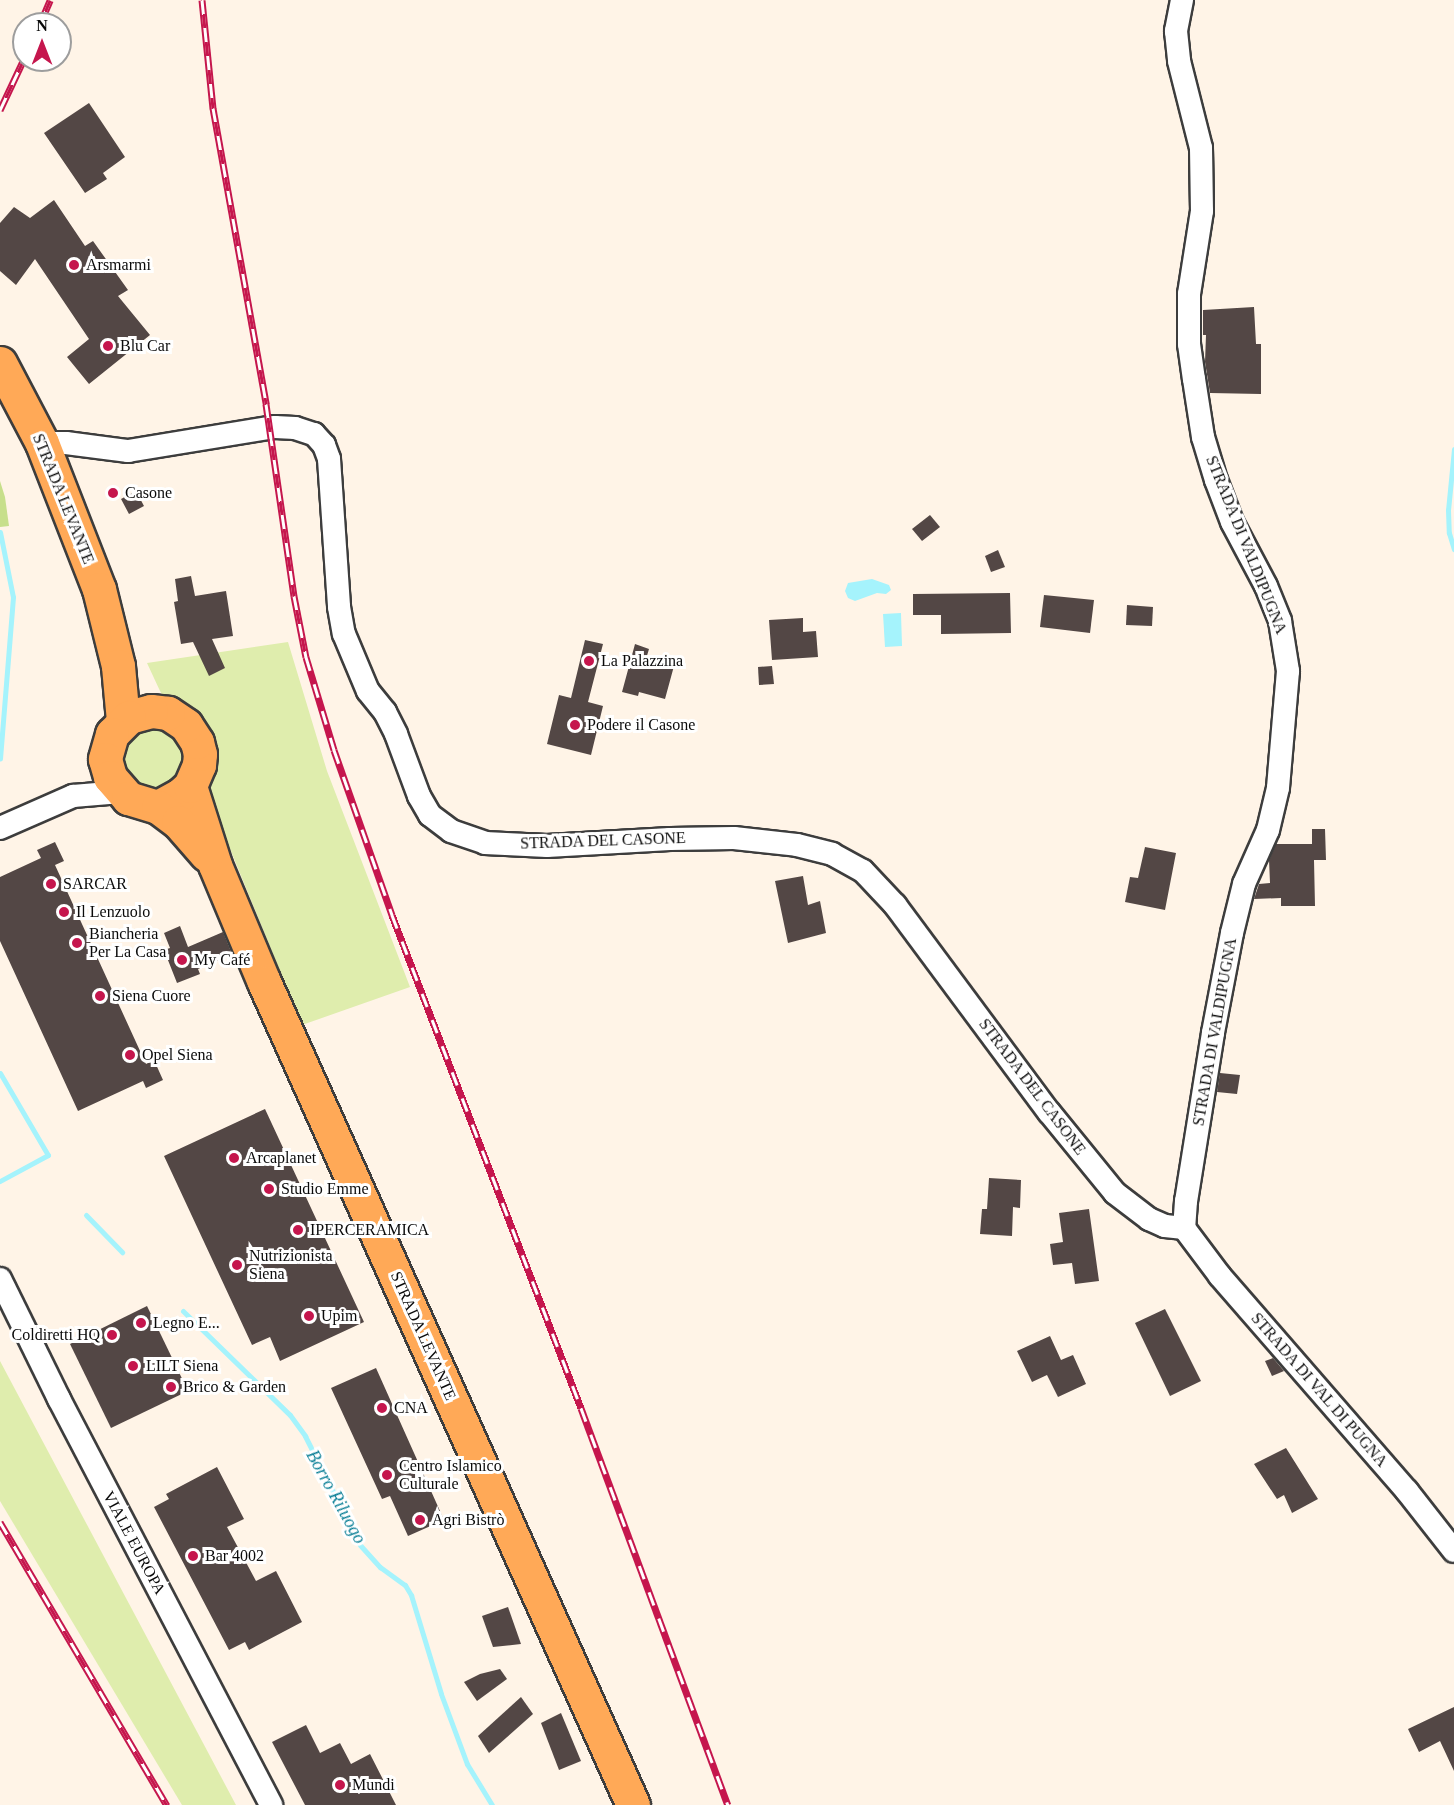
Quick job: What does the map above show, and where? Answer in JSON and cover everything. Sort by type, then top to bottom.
[{"type":"main road","name":"STRADA LEVANTE","points":[[0,363],[42,443],[91,568],[118,666],[123,721]]},
{"type":"main road","name":"STRADA LEVANTE","points":[[112,641],[158,711]]},
{"type":"main road","points":[[121,792],[106,768],[106,750],[112,734],[123,721],[143,711],[158,711],[178,718],[186,725],[197,742],[199,765],[190,786],[175,799],[158,807]]},
{"type":"main road","name":"STRADA LEVANTE","points":[[190,786],[215,865],[264,982],[633,1805]]},
{"type":"main road","name":"STRADA LEVANTE","points":[[121,792],[137,802],[158,807],[193,836],[215,865]]},
{"type":"street","name":"STRADA DI VALDIPUGNA","points":[[1182,0],[1176,31],[1179,61],[1201,148],[1202,210],[1189,294],[1189,344],[1203,437],[1232,522],[1266,586],[1280,621],[1288,671],[1278,788],[1268,830],[1244,884],[1232,933],[1198,1123],[1184,1228]]},
{"type":"street","name":"STRADA DEL CASONE","points":[[42,443],[66,443],[128,451],[275,427],[295,428],[314,434],[324,445],[329,459],[339,607],[344,634],[368,691],[389,719],[418,796],[430,814],[451,831],[485,843],[547,846],[734,838],[797,845],[832,854],[862,871],[896,905],[1049,1112],[1115,1193],[1149,1219],[1165,1226],[1184,1228]]},
{"type":"street","points":[[73,796],[100,767],[106,750]]},
{"type":"street","points":[[0,828],[73,796],[121,792]]},
{"type":"street","name":"STRADA DI VAL DI PUGNA","points":[[1184,1228],[1220,1276],[1407,1491],[1454,1551]]},
{"type":"street","name":"VIALE EUROPA","points":[[0,1279],[59,1399],[271,1805]]},
{"type":"green space","points":[[0,481],[9,526],[0,527]]},
{"type":"green space","points":[[288,642],[327,771],[410,987],[302,1025],[215,812],[210,792],[209,766],[160,691],[147,663]]},
{"type":"green space","points":[[152,727],[169,732],[174,736],[178,741],[183,758],[178,775],[174,780],[169,784],[152,789],[135,784],[130,780],[126,775],[121,758],[126,741],[130,736],[135,732]]},
{"type":"green space","points":[[0,1361],[236,1805],[182,1805],[0,1501]]},
{"type":"water","points":[[872,579],[889,585],[891,590],[886,594],[877,593],[855,601],[848,598],[845,591],[848,583]]},
{"type":"water","points":[[901,613],[902,646],[885,647],[883,614]]},
{"type":"building","points":[[89,103],[125,157],[103,173],[107,179],[85,193],[44,133]]},
{"type":"building","name":"Arsmarmi","points":[[54,200],[85,246],[93,241],[128,290],[118,296],[150,335],[89,384],[67,357],[89,339],[35,259],[16,285],[0,271],[0,223],[14,207],[30,218]]},
{"type":"building","points":[[1254,307],[1256,344],[1261,344],[1261,394],[1210,393],[1205,362],[1206,335],[1203,335],[1203,310]]},
{"type":"building","points":[[136,491],[144,506],[129,514],[121,499]]},
{"type":"building","points":[[930,515],[940,527],[922,541],[912,529]]},
{"type":"building","points":[[998,550],[1005,567],[991,572],[985,556]]},
{"type":"building","points":[[191,576],[195,596],[226,591],[233,636],[212,639],[225,668],[209,676],[193,642],[181,644],[174,602],[178,601],[175,579]]},
{"type":"building","points":[[1010,593],[1011,633],[941,634],[941,615],[913,615],[913,594]]},
{"type":"building","points":[[1044,595],[1094,600],[1090,633],[1040,627]]},
{"type":"building","points":[[1127,605],[1153,607],[1152,626],[1126,625]]},
{"type":"building","points":[[803,618],[803,632],[816,631],[818,657],[772,660],[769,620]]},
{"type":"building","name":"Podere il Casone","points":[[585,640],[603,644],[588,702],[603,706],[591,755],[547,744],[559,695],[571,698]]},
{"type":"building","points":[[635,644],[649,649],[646,659],[674,666],[665,699],[639,692],[638,696],[622,692]]},
{"type":"building","points":[[772,666],[774,684],[759,685],[758,667]]},
{"type":"building","points":[[1312,829],[1325,829],[1326,860],[1314,860],[1315,906],[1281,906],[1281,898],[1254,899],[1259,884],[1270,883],[1269,860],[1276,844],[1312,844]]},
{"type":"building","points":[[55,842],[64,861],[55,865],[146,1064],[154,1060],[163,1080],[146,1088],[143,1081],[78,1111],[0,941],[0,877],[41,858],[37,850]]},
{"type":"building","points":[[1145,847],[1176,853],[1165,910],[1125,902],[1130,877],[1138,878]]},
{"type":"building","points":[[803,876],[808,905],[820,901],[826,933],[788,943],[775,881]]},
{"type":"building","points":[[180,926],[188,947],[223,932],[232,954],[198,969],[200,974],[177,983],[164,950],[170,948],[164,933]]},
{"type":"building","points":[[1220,1073],[1240,1075],[1237,1094],[1217,1092]]},
{"type":"building","points":[[265,1109],[364,1322],[280,1361],[270,1337],[252,1345],[164,1156]]},
{"type":"building","points":[[989,1178],[1021,1180],[1020,1208],[1013,1207],[1012,1236],[980,1234],[982,1209],[987,1209]]},
{"type":"building","points":[[1089,1209],[1099,1281],[1075,1284],[1072,1263],[1053,1265],[1050,1244],[1063,1242],[1059,1213]]},
{"type":"building","points":[[147,1306],[188,1391],[111,1428],[70,1344]]},
{"type":"building","points":[[1165,1309],[1201,1381],[1170,1396],[1135,1323]]},
{"type":"building","points":[[1050,1336],[1061,1360],[1073,1355],[1086,1384],[1058,1397],[1047,1375],[1032,1382],[1017,1351]]},
{"type":"building","points":[[1273,1358],[1284,1371],[1272,1376],[1265,1361]]},
{"type":"building","points":[[376,1368],[444,1520],[408,1536],[390,1496],[382,1499],[331,1388]]},
{"type":"building","points":[[1286,1448],[1318,1499],[1292,1513],[1284,1495],[1277,1499],[1254,1464]]},
{"type":"building","points":[[217,1467],[244,1519],[227,1527],[256,1581],[276,1571],[302,1622],[249,1650],[245,1642],[229,1650],[154,1507],[169,1499],[166,1494]]},
{"type":"building","points":[[508,1607],[521,1644],[493,1647],[482,1616]]},
{"type":"building","points":[[500,1669],[507,1679],[477,1701],[464,1682],[480,1674]]},
{"type":"building","points":[[521,1697],[533,1714],[489,1753],[478,1736]]},
{"type":"building","points":[[1454,1707],[1454,1771],[1440,1741],[1419,1752],[1408,1729]]},
{"type":"building","points":[[561,1713],[581,1761],[559,1770],[541,1723]]},
{"type":"building","name":"Mundi","points":[[306,1725],[320,1753],[340,1743],[351,1764],[370,1754],[396,1805],[305,1805],[272,1742]]},
{"type":"waterway","points":[[1454,449],[1448,510],[1449,533],[1454,549]]},
{"type":"waterway","name":"Borro Riluogo","points":[[0,532],[13,597],[0,758]]},
{"type":"waterway","name":"Borro Riluogo","points":[[0,1073],[48,1155],[0,1181]]},
{"type":"waterway","name":"Borro Riluogo","points":[[86,1215],[122,1252]]},
{"type":"waterway","name":"Borro Riluogo","points":[[183,1311],[290,1415],[305,1436],[360,1545],[380,1567],[405,1585],[411,1595],[441,1694],[467,1764],[492,1805]]},
{"type":"railway","points":[[45,12],[50,0]]},
{"type":"railway","points":[[202,0],[213,108],[266,404],[294,596],[306,657],[334,750],[392,915],[581,1408],[728,1805]]},
{"type":"railway","points":[[0,110],[18,72]]},
{"type":"railway","points":[[0,1522],[167,1805]]},
{"type":"place","name":"Arsmarmi","points":[[74,265]]},
{"type":"place","name":"Blu Car","points":[[108,346]]},
{"type":"place","name":"Casone","points":[[113,493]]},
{"type":"place","name":"La Palazzina","points":[[589,661]]},
{"type":"place","name":"Podere il Casone","points":[[575,725]]},
{"type":"place","name":"SARCAR","points":[[51,884]]},
{"type":"place","name":"Il Lenzuolo","points":[[64,912]]},
{"type":"place","name":"Biancheria Per La Casa","points":[[77,943]]},
{"type":"place","name":"My Café","points":[[182,960]]},
{"type":"place","name":"Siena Cuore","points":[[100,996]]},
{"type":"place","name":"Opel Siena","points":[[130,1055]]},
{"type":"place","name":"Arcaplanet","points":[[234,1158]]},
{"type":"place","name":"Studio Emme","points":[[269,1189]]},
{"type":"place","name":"IPERCERAMICA","points":[[298,1230]]},
{"type":"place","name":"Nutrizionista Siena","points":[[237,1265]]},
{"type":"place","name":"Upim","points":[[309,1316]]},
{"type":"place","name":"Legno E...","points":[[141,1323]]},
{"type":"place","name":"Coldiretti HQ","points":[[112,1335]]},
{"type":"place","name":"LILT Siena","points":[[133,1366]]},
{"type":"place","name":"Brico & Garden","points":[[171,1387]]},
{"type":"place","name":"CNA","points":[[382,1408]]},
{"type":"place","name":"Centro Islamico Culturale","points":[[387,1475]]},
{"type":"place","name":"Agri Bistrò","points":[[420,1520]]},
{"type":"place","name":"Bar 4002","points":[[193,1556]]},
{"type":"place","name":"Mundi","points":[[340,1785]]}]
